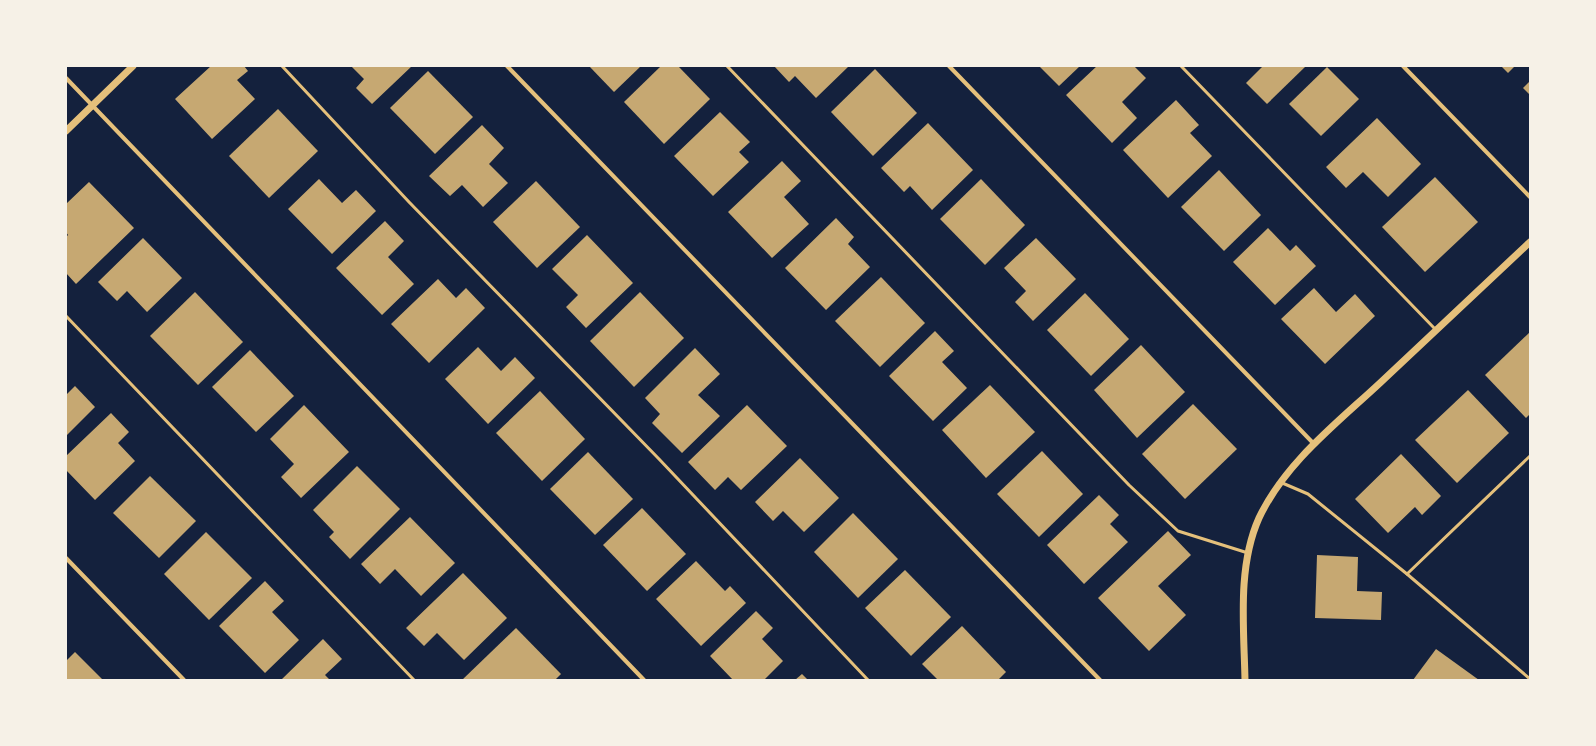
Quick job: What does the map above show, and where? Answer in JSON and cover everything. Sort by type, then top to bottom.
[{"type":"street","points":[[66,131],[133,66]]},
{"type":"street","points":[[507,66],[1100,680]]},
{"type":"street","points":[[949,66],[1314,444]]},
{"type":"street","points":[[1403,66],[1530,197]]},
{"type":"street","points":[[66,78],[644,680]]},
{"type":"street","points":[[1245,680],[1244,600],[1248,553],[1259,519],[1280,482],[1314,444],[1530,242]]},
{"type":"street","points":[[66,558],[184,680]]},
{"type":"lane","points":[[282,66],[409,202],[659,459],[868,680]]},
{"type":"lane","points":[[727,66],[1129,485],[1178,531],[1248,553]]},
{"type":"lane","points":[[1181,66],[1436,330]]},
{"type":"lane","points":[[66,316],[414,680]]},
{"type":"lane","points":[[1407,574],[1530,456]]},
{"type":"lane","points":[[1280,482],[1308,494],[1407,574],[1530,679]]},
{"type":"building","points":[[211,66],[244,66],[248,71],[237,80],[255,99],[212,139],[175,99]]},
{"type":"building","points":[[351,66],[412,66],[372,104],[356,88],[364,79]]},
{"type":"building","points":[[589,66],[641,66],[614,92]]},
{"type":"building","points":[[661,66],[678,66],[710,99],[664,144],[624,102]]},
{"type":"building","points":[[774,66],[849,66],[816,98],[795,76],[789,82]]},
{"type":"building","points":[[1039,66],[1080,66],[1059,86]]},
{"type":"building","points":[[1097,66],[1134,66],[1146,78],[1122,102],[1137,118],[1112,143],[1066,95]]},
{"type":"building","points":[[1263,66],[1306,66],[1267,104],[1246,83]]},
{"type":"building","points":[[1501,66],[1515,66],[1508,73]]},
{"type":"building","points":[[1327,67],[1359,99],[1321,136],[1289,104]]},
{"type":"building","points":[[875,69],[917,113],[873,156],[831,112]]},
{"type":"building","points":[[428,71],[473,117],[435,154],[390,108]]},
{"type":"building","points":[[1530,81],[1530,95],[1523,88]]},
{"type":"building","points":[[1176,100],[1199,125],[1190,133],[1212,156],[1168,198],[1123,150]]},
{"type":"building","points":[[278,109],[318,151],[269,198],[229,156]]},
{"type":"building","points":[[720,112],[750,142],[739,152],[749,162],[713,196],[674,156]]},
{"type":"building","points":[[1377,118],[1421,164],[1388,197],[1363,172],[1346,188],[1326,167]]},
{"type":"building","points":[[928,123],[973,170],[932,210],[910,186],[904,192],[881,168]]},
{"type":"building","points":[[482,125],[504,148],[489,164],[508,183],[483,207],[462,185],[450,196],[429,176]]},
{"type":"building","points":[[782,161],[801,181],[784,197],[809,224],[772,258],[728,212]]},
{"type":"building","points":[[1219,170],[1261,215],[1224,251],[1181,207]]},
{"type":"building","points":[[1435,177],[1478,222],[1425,272],[1382,227]]},
{"type":"building","points":[[319,179],[342,203],[356,190],[376,211],[332,254],[288,209]]},
{"type":"building","points":[[981,179],[1025,225],[985,265],[940,219]]},
{"type":"building","points":[[536,181],[580,227],[537,268],[493,222]]},
{"type":"building","points":[[89,182],[134,228],[76,284],[66,273],[66,237],[68,235],[66,232],[66,204]]},
{"type":"building","points":[[836,218],[854,237],[848,244],[870,267],[826,310],[785,268]]},
{"type":"building","points":[[385,221],[404,241],[388,257],[414,284],[382,315],[336,268]]},
{"type":"building","points":[[1268,228],[1290,251],[1296,245],[1316,266],[1275,305],[1233,262]]},
{"type":"building","points":[[587,235],[633,283],[586,328],[566,307],[578,295],[552,269]]},
{"type":"building","points":[[143,238],[182,278],[147,312],[127,291],[117,301],[98,282]]},
{"type":"building","points":[[1036,238],[1076,279],[1033,321],[1015,302],[1026,291],[1004,268]]},
{"type":"building","points":[[881,277],[925,323],[880,367],[835,321]]},
{"type":"building","points":[[438,279],[456,298],[466,288],[485,308],[429,363],[391,324]]},
{"type":"building","points":[[1314,288],[1336,312],[1355,294],[1375,316],[1325,364],[1281,319]]},
{"type":"building","points":[[195,292],[243,342],[198,385],[150,336]]},
{"type":"building","points":[[640,292],[684,338],[634,387],[590,341]]},
{"type":"building","points":[[1085,293],[1129,339],[1091,376],[1047,330]]},
{"type":"building","points":[[935,331],[954,351],[942,362],[967,388],[933,421],[889,376]]},
{"type":"building","points":[[1530,332],[1530,414],[1526,418],[1485,375]]},
{"type":"building","points":[[1141,345],[1185,392],[1137,438],[1094,390]]},
{"type":"building","points":[[478,347],[501,371],[515,357],[535,378],[488,424],[445,379]]},
{"type":"building","points":[[695,348],[720,374],[698,395],[720,416],[682,453],[652,423],[660,414],[645,398]]},
{"type":"building","points":[[250,350],[294,396],[256,432],[212,387]]},
{"type":"building","points":[[990,385],[1035,432],[986,478],[942,430]]},
{"type":"building","points":[[75,386],[95,407],[66,436],[66,395]]},
{"type":"building","points":[[1468,390],[1509,433],[1457,483],[1415,440]]},
{"type":"building","points":[[540,391],[585,439],[542,481],[496,433]]},
{"type":"building","points":[[1193,404],[1237,449],[1185,499],[1142,454]]},
{"type":"building","points":[[304,405],[349,452],[301,498],[281,477],[294,464],[270,439]]},
{"type":"building","points":[[747,405],[787,446],[741,490],[728,477],[715,490],[688,462]]},
{"type":"building","points":[[111,413],[129,432],[118,443],[135,461],[95,500],[66,470],[66,456]]},
{"type":"building","points":[[1042,451],[1083,494],[1039,537],[997,494]]},
{"type":"building","points":[[588,452],[633,499],[595,535],[550,489]]},
{"type":"building","points":[[1401,454],[1441,496],[1422,515],[1415,507],[1388,533],[1355,499]]},
{"type":"building","points":[[800,458],[839,498],[804,532],[783,511],[773,521],[755,502]]},
{"type":"building","points":[[357,466],[400,509],[350,559],[329,537],[334,532],[313,510]]},
{"type":"building","points":[[150,476],[196,521],[159,558],[113,513]]},
{"type":"building","points":[[1099,495],[1119,515],[1110,524],[1128,542],[1084,584],[1047,545]]},
{"type":"building","points":[[642,508],[686,554],[647,591],[603,545]]},
{"type":"building","points":[[853,513],[898,559],[858,598],[814,552]]},
{"type":"building","points":[[410,517],[455,563],[421,596],[395,569],[380,584],[361,564]]},
{"type":"building","points":[[1168,531],[1191,555],[1158,586],[1186,615],[1149,651],[1098,598]]},
{"type":"building","points":[[206,532],[252,578],[209,620],[164,574]]},
{"type":"building","points":[[1317,555],[1358,557],[1357,591],[1382,592],[1381,620],[1315,618]]},
{"type":"building","points":[[696,561],[725,591],[730,586],[746,603],[701,646],[656,599]]},
{"type":"building","points":[[905,570],[951,617],[911,656],[865,608]]},
{"type":"building","points":[[463,573],[507,618],[464,660],[437,633],[424,646],[406,628]]},
{"type":"building","points":[[265,581],[284,601],[272,612],[299,640],[265,673],[219,626]]},
{"type":"building","points":[[756,611],[773,628],[762,639],[783,661],[764,680],[733,680],[710,656]]},
{"type":"building","points":[[962,626],[1006,672],[998,680],[938,680],[922,664]]},
{"type":"building","points":[[516,628],[561,674],[555,680],[462,680]]},
{"type":"building","points":[[323,639],[342,659],[325,675],[330,680],[281,680]]},
{"type":"building","points":[[1436,649],[1479,680],[1413,680]]},
{"type":"building","points":[[75,652],[102,679],[66,680],[66,661]]},
{"type":"building","points":[[802,674],[808,680],[795,680]]}]
